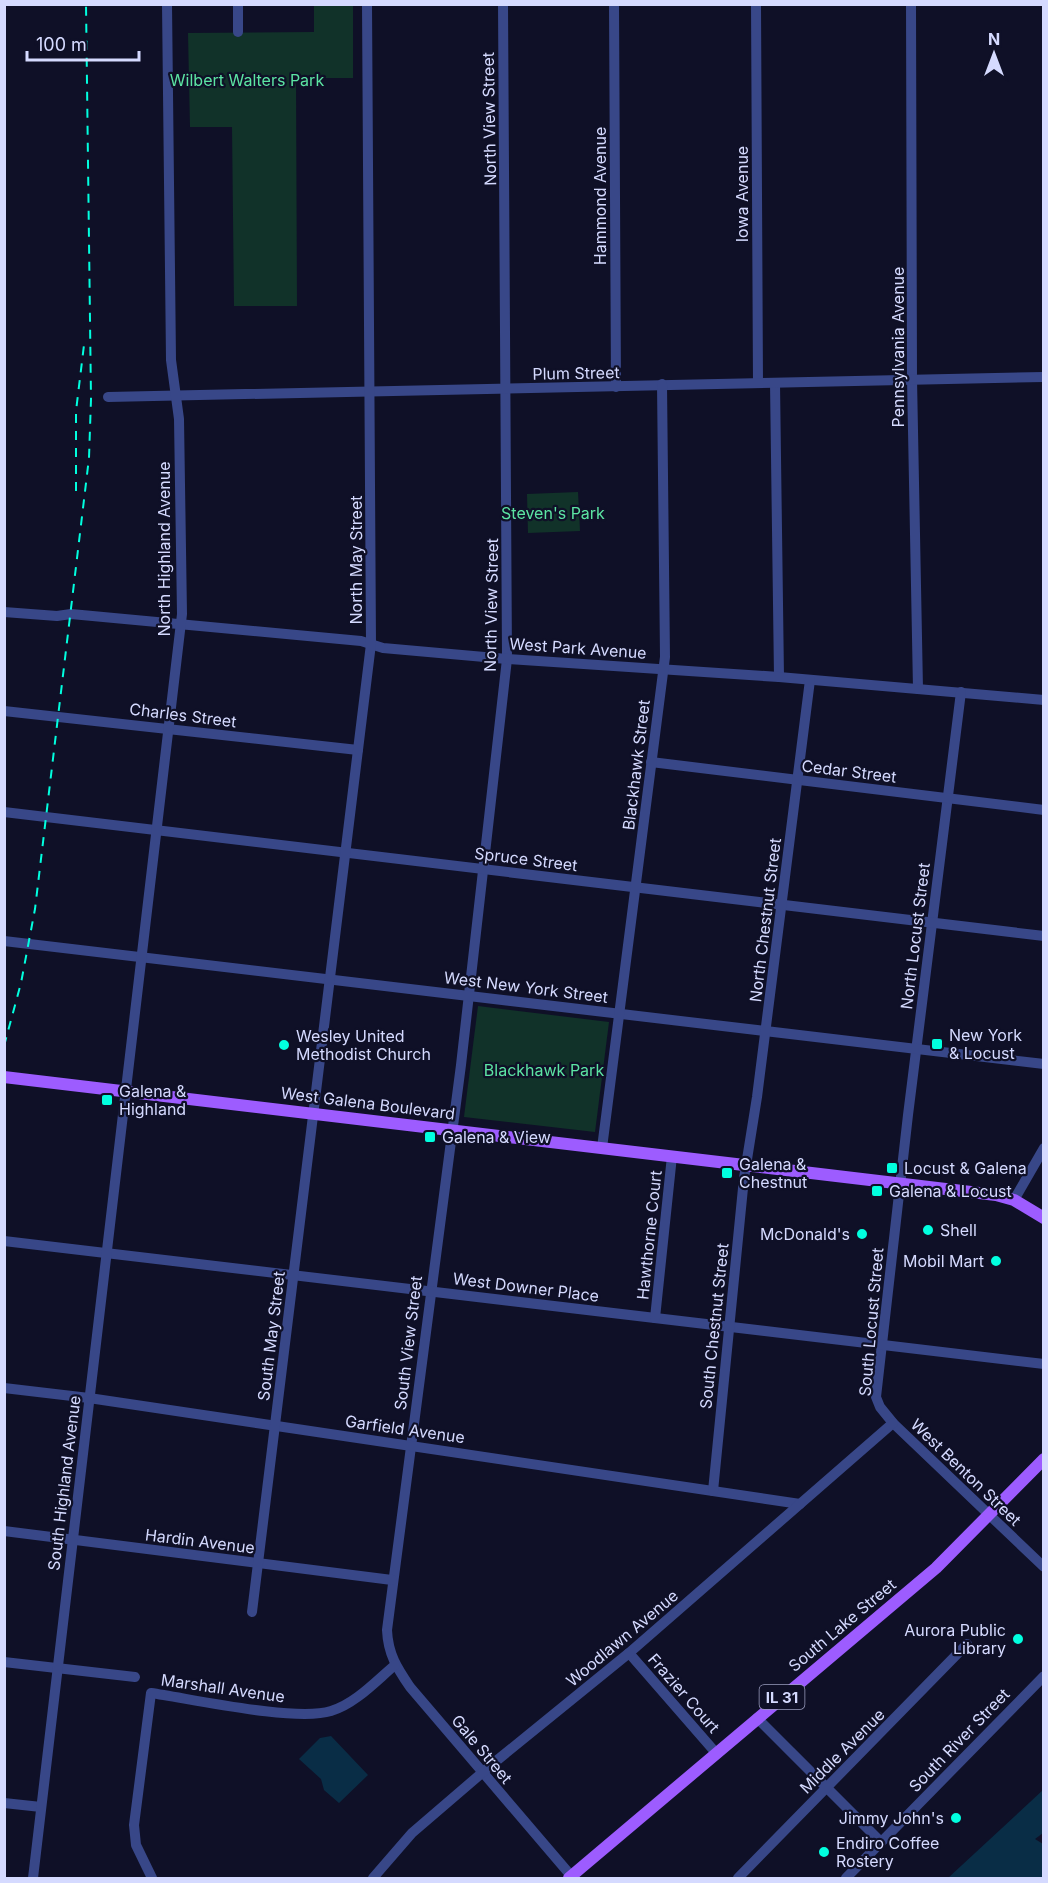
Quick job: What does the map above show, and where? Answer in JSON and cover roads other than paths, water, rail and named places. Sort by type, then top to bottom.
[{"type":"main road","name":"West Galena Boulevard","points":[[4,1077],[996,1195],[1014,1200],[1044,1218]]},
{"type":"main road","name":"South Lake Street","points":[[571,1878],[936,1568],[1044,1459]]},
{"type":"street","name":"North Highland Avenue","points":[[125,1092],[181,624],[179,419],[171,360],[167,4]]},
{"type":"street","points":[[238,4],[238,32]]},
{"type":"street","name":"North May Street","points":[[315,1113],[371,644],[367,4]]},
{"type":"street","name":"North View Street","points":[[453,1131],[507,659],[503,4]]},
{"type":"street","name":"Hammond Avenue","points":[[614,4],[616,387]]},
{"type":"street","name":"Iowa Avenue","points":[[756,4],[758,383]]},
{"type":"street","name":"Pennsylvania Avenue","points":[[911,4],[912,379],[918,689]]},
{"type":"street","name":"Plum Street","points":[[108,397],[1044,377]]},
{"type":"street","points":[[775,383],[779,677]]},
{"type":"street","name":"Blackhawk Street","points":[[602,1148],[663,669],[662,384]]},
{"type":"street","name":"West Park Avenue","points":[[4,612],[57,616],[71,614],[181,624],[371,644],[383,648],[507,659],[779,677],[1044,700]]},
{"type":"street","name":"North Chestnut Street","points":[[748,1164],[810,680]]},
{"type":"street","name":"North Locust Street","points":[[900,1183],[961,692]]},
{"type":"street","name":"Charles Street","points":[[4,711],[358,750]]},
{"type":"street","name":"Cedar Street","points":[[651,762],[1044,810]]},
{"type":"street","name":"Spruce Street","points":[[4,812],[1044,936]]},
{"type":"street","name":"West New York Street","points":[[4,941],[1044,1064]]},
{"type":"street","name":"South Highland Avenue","points":[[33,1878],[125,1092]]},
{"type":"street","name":"South May Street","points":[[252,1612],[315,1113]]},
{"type":"street","name":"South View Street","points":[[387,1630],[429,1291],[453,1131]]},
{"type":"street","points":[[1014,1200],[1044,1148]]},
{"type":"street","name":"Hawthorne Court","points":[[655,1318],[672,1156]]},
{"type":"street","name":"South Chestnut Street","points":[[713,1491],[744,1178],[748,1164]]},
{"type":"street","name":"South Locust Street","points":[[893,1423],[880,1407],[876,1397],[900,1183]]},
{"type":"street","name":"West Downer Place","points":[[4,1241],[1044,1364]]},
{"type":"street","name":"Garfield Avenue","points":[[4,1388],[89,1398],[800,1504]]},
{"type":"street","name":"Woodlawn Avenue","points":[[374,1878],[412,1833],[481,1773],[629,1653],[893,1423]]},
{"type":"street","name":"West Benton Street","points":[[893,1423],[1043,1567]]},
{"type":"street","name":"Hardin Avenue","points":[[4,1531],[392,1580]]},
{"type":"street","name":"Gale Street","points":[[387,1630],[388,1648],[395,1665],[481,1773],[571,1878]]},
{"type":"street","name":"Middle Avenue","points":[[738,1878],[967,1644]]},
{"type":"street","name":"Frazier Court","points":[[629,1653],[716,1753]]},
{"type":"street","points":[[4,1662],[135,1677]]},
{"type":"street","name":"Marshall Avenue","points":[[152,1878],[136,1845],[134,1825],[151,1693],[278,1712],[314,1714],[331,1711],[350,1702],[395,1665]]},
{"type":"street","name":"South River Street","points":[[846,1878],[1044,1676]]},
{"type":"street","points":[[757,1718],[881,1842]]},
{"type":"street","points":[[4,1803],[41,1807]]},
{"type":"water","points":[[331,1736],[368,1775],[339,1803],[324,1790],[321,1779],[299,1759],[320,1738]]},
{"type":"water","points":[[1043,1790],[1043,1833],[1035,1839],[1043,1844],[1043,1878],[948,1878]]},
{"type":"railway","points":[[4,1046],[21,983],[35,909],[89,458],[91,399],[86,4]]},
{"type":"railway","points":[[76,491],[76,411],[84,345]]},
{"type":"place","name":"New York & Locust","points":[[937,1044]]},
{"type":"place","name":"Wesley United Methodist Church","points":[[284,1045]]},
{"type":"place","name":"Galena & Highland","points":[[107,1100]]},
{"type":"place","name":"Galena & View","points":[[430,1137]]},
{"type":"place","name":"Locust & Galena","points":[[892,1168]]},
{"type":"place","name":"Galena & Chestnut","points":[[727,1173]]},
{"type":"place","name":"Galena & Locust","points":[[877,1191]]},
{"type":"place","name":"Shell","points":[[928,1230]]},
{"type":"place","name":"McDonald's","points":[[862,1234]]},
{"type":"place","name":"Mobil Mart","points":[[996,1261]]},
{"type":"place","name":"Aurora Public Library","points":[[1018,1639]]},
{"type":"place","name":"Jimmy John's","points":[[956,1818]]},
{"type":"place","name":"Endiro Coffee Rostery","points":[[824,1852]]},
{"type":"park label","name":"Wilbert Walters Park","points":[[247,80]]},
{"type":"park label","name":"Steven's Park","points":[[553,513]]},
{"type":"park label","name":"Blackhawk Park","points":[[544,1070]]}]
